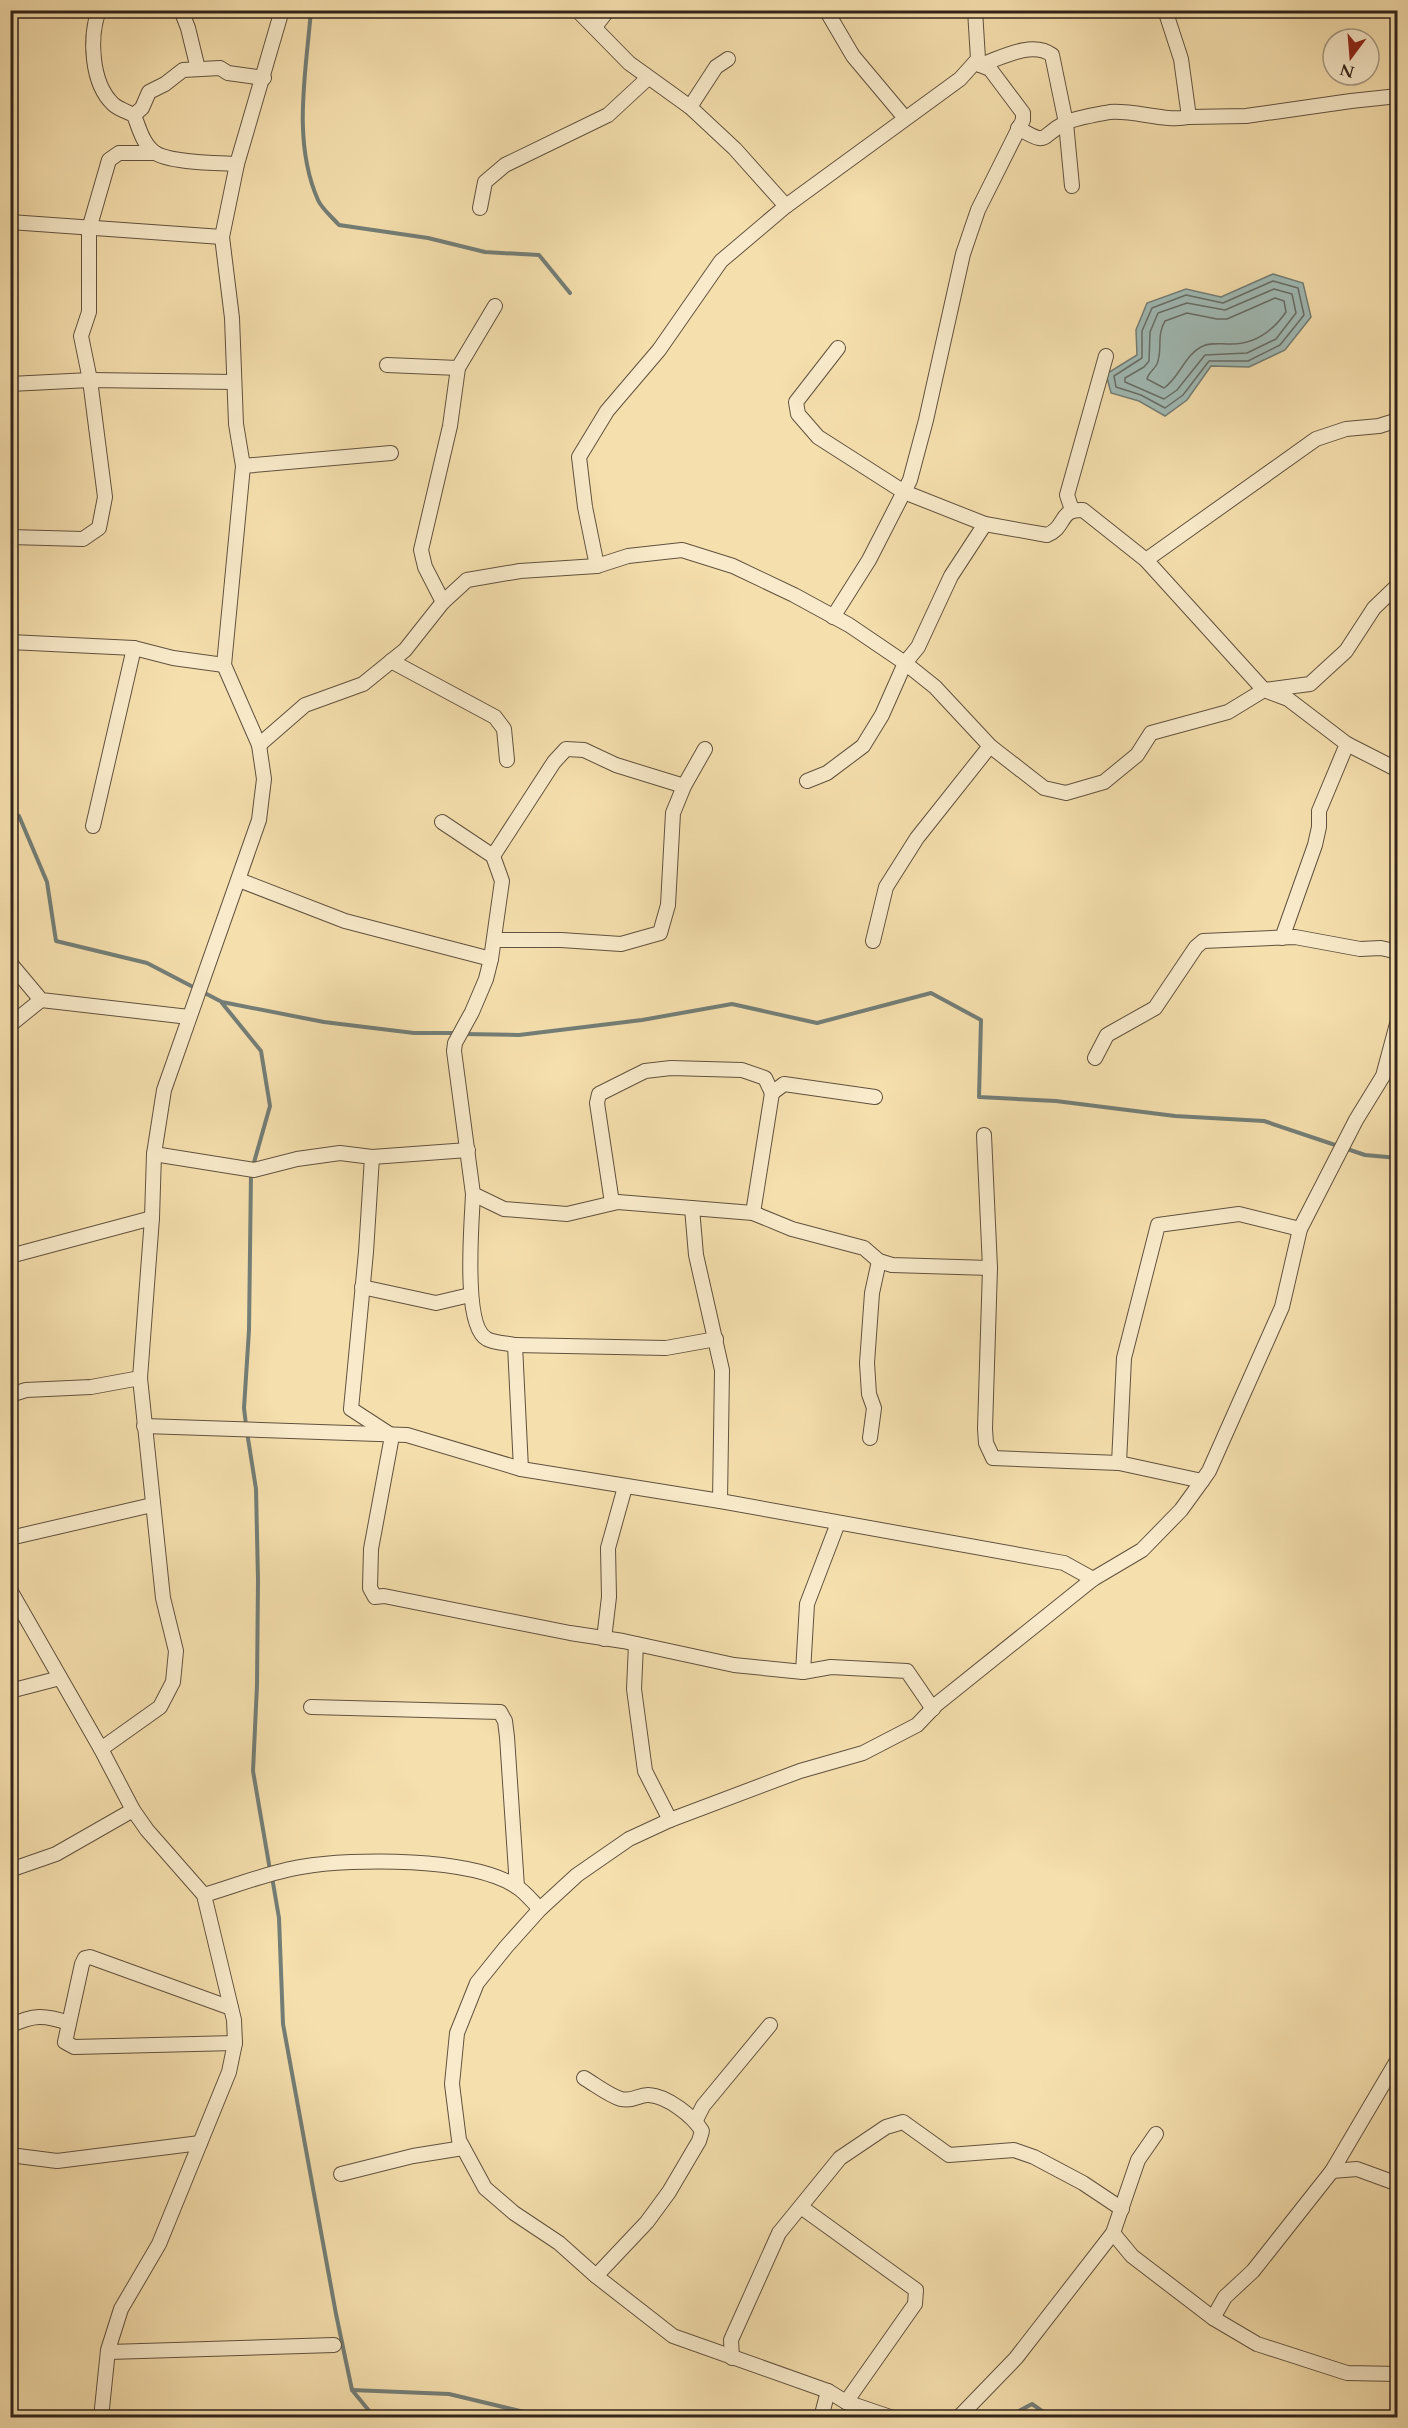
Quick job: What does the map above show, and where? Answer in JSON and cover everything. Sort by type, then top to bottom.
[{"type":"street","points":[[99,10],[94,38],[97,79],[113,104],[134,115],[142,138],[154,153]]},
{"type":"street","points":[[181,10],[198,69]]},
{"type":"street","points":[[100,1749],[160,1707],[174,1682],[176,1651],[163,1598],[140,1378],[152,1218],[153,1154],[164,1090],[259,820],[264,779],[260,745],[224,665],[243,466],[236,424],[232,318],[222,237],[237,164],[282,10]]},
{"type":"street","points":[[577,10],[629,63],[690,107],[735,149],[786,206]]},
{"type":"street","points":[[595,27],[608,10]]},
{"type":"street","points":[[826,10],[853,56],[905,118]]},
{"type":"street","points":[[975,10],[979,62]]},
{"type":"street","points":[[1165,10],[1182,59],[1189,117]]},
{"type":"street","points":[[597,566],[585,507],[579,457],[607,411],[659,350],[721,261],[786,206],[960,79],[979,62],[1032,48],[1044,49],[1052,55],[1066,123],[1072,186]]},
{"type":"street","points":[[690,107],[716,67],[728,59]]},
{"type":"street","points":[[833,617],[869,560],[910,480],[926,420],[963,254],[978,210],[1023,120],[1023,113],[990,69],[979,62]]},
{"type":"street","points":[[134,115],[142,108],[149,92],[165,84],[183,70],[220,68],[228,73],[264,78]]},
{"type":"street","points":[[480,208],[485,182],[505,165],[608,116],[648,78]]},
{"type":"street","points":[[1018,128],[1036,138],[1047,137],[1066,123],[1110,112],[1142,113],[1181,119],[1246,116],[1398,96]]},
{"type":"street","points":[[10,537],[83,539],[99,528],[105,497],[90,380],[81,336],[89,312],[89,229],[109,160],[118,153],[154,153],[181,160],[237,164]]},
{"type":"street","points":[[10,222],[222,237]]},
{"type":"street","points":[[443,602],[425,567],[420,550],[450,426],[458,368],[495,306]]},
{"type":"street","points":[[838,348],[796,402],[798,414],[818,437],[904,492],[985,524],[1047,535],[1058,528],[1066,513],[1072,510],[1083,510],[1146,560],[1264,690],[1288,699],[1347,744],[1398,770]]},
{"type":"street","points":[[1072,510],[1067,495],[1106,356]]},
{"type":"street","points":[[387,365],[458,368]]},
{"type":"street","points":[[10,384],[90,380],[234,382]]},
{"type":"street","points":[[1146,560],[1316,439],[1347,429],[1379,426],[1398,420]]},
{"type":"street","points":[[243,466],[391,453]]},
{"type":"street","points":[[807,781],[827,773],[863,746],[882,715],[905,663],[918,647],[951,576],[985,524]]},
{"type":"street","points":[[260,745],[305,705],[363,684],[405,650],[443,602],[467,580],[520,571],[597,566],[628,556],[682,550],[733,566],[795,595],[833,617],[905,663],[935,687],[990,746],[1044,788],[1066,793],[1104,782],[1137,755],[1151,733],[1228,712],[1264,690],[1310,684],[1346,651],[1374,608],[1398,585]]},
{"type":"street","points":[[10,642],[134,648],[172,658],[224,665]]},
{"type":"street","points":[[93,826],[134,648]]},
{"type":"street","points":[[391,661],[495,717],[504,729],[507,760]]},
{"type":"street","points":[[1282,938],[1314,845],[1319,827],[1319,812],[1347,744]]},
{"type":"street","points":[[873,941],[886,887],[917,838],[990,746]]},
{"type":"street","points":[[493,856],[554,762],[566,749],[584,750],[616,765],[684,786]]},
{"type":"street","points":[[494,940],[561,940],[621,944],[660,933],[668,905],[673,813],[684,786],[705,749]]},
{"type":"street","points":[[442,822],[493,856],[502,881],[486,979],[455,1043],[454,1051],[473,1194],[470,1294],[477,1328],[486,1339],[514,1345],[666,1348],[716,1339]]},
{"type":"street","points":[[239,880],[345,921],[491,959]]},
{"type":"street","points":[[1095,1058],[1107,1035],[1155,1008],[1198,944],[1203,941],[1295,937],[1360,949],[1381,948],[1398,952]]},
{"type":"street","points":[[10,963],[41,1000],[189,1017]]},
{"type":"street","points":[[10,1025],[41,1000]]},
{"type":"street","points":[[893,2418],[846,2402],[828,2391],[673,2336],[596,2276],[559,2243],[514,2213],[485,2188],[459,2140],[452,2084],[457,2033],[477,1983],[540,1909],[577,1875],[629,1839],[670,1820],[800,1771],[862,1753],[916,1725],[1094,1579],[1142,1550],[1181,1510],[1209,1471],[1282,1307],[1300,1229],[1356,1120],[1383,1076],[1398,1020]]},
{"type":"street","points":[[612,1203],[597,1103],[599,1094],[645,1071],[671,1068],[742,1070],[765,1078],[772,1093],[753,1213]]},
{"type":"street","points":[[772,1093],[784,1084],[875,1097]]},
{"type":"street","points":[[984,1134],[990,1268],[985,1430],[986,1443],[993,1458],[1119,1463],[1202,1481]]},
{"type":"street","points":[[153,1154],[254,1170],[297,1159],[340,1153],[372,1157],[468,1150]]},
{"type":"street","points":[[372,1157],[351,1409],[392,1436]]},
{"type":"street","points":[[473,1194],[504,1209],[567,1214],[612,1203],[753,1213],[792,1229],[864,1248],[879,1262],[892,1265],[990,1268]]},
{"type":"street","points":[[692,1208],[696,1256],[722,1370],[720,1501]]},
{"type":"street","points":[[1119,1463],[1124,1358],[1158,1225],[1239,1214],[1300,1229]]},
{"type":"street","points":[[10,1256],[152,1218]]},
{"type":"street","points":[[870,1438],[874,1408],[869,1394],[867,1363],[872,1293],[879,1262]]},
{"type":"street","points":[[362,1287],[436,1303],[470,1294]]},
{"type":"street","points":[[514,1345],[521,1469]]},
{"type":"street","points":[[10,1395],[26,1390],[91,1387],[140,1378]]},
{"type":"street","points":[[144,1426],[229,1427],[407,1435],[521,1469],[720,1501],[1064,1563],[1094,1579]]},
{"type":"street","points":[[392,1436],[371,1549],[370,1588],[375,1597],[384,1596],[483,1614],[734,1665],[803,1672],[831,1667],[907,1671],[933,1709]]},
{"type":"street","points":[[604,1639],[609,1597],[608,1548],[624,1487]]},
{"type":"street","points":[[10,1538],[153,1505]]},
{"type":"street","points":[[803,1672],[807,1604],[838,1524]]},
{"type":"street","points":[[10,1590],[133,1810],[147,1830],[204,1895],[231,2008],[235,2043],[229,2072],[159,2244],[121,2309],[109,2352],[101,2418]]},
{"type":"street","points":[[636,1644],[634,1689],[645,1771],[670,1820]]},
{"type":"street","points":[[10,1691],[60,1678]]},
{"type":"street","points":[[311,1707],[500,1712],[505,1722],[507,1737],[517,1887]]},
{"type":"street","points":[[10,1870],[56,1854],[133,1810]]},
{"type":"street","points":[[204,1895],[300,1867],[393,1861],[454,1866],[502,1879],[517,1887],[540,1909]]},
{"type":"street","points":[[231,2008],[90,1957],[85,1958],[65,2042],[74,2047],[235,2043]]},
{"type":"street","points":[[10,2026],[26,2018],[48,2016],[69,2023]]},
{"type":"street","points":[[696,2120],[703,2106],[770,2025]]},
{"type":"street","points":[[1213,2318],[1224,2297],[1252,2271],[1332,2171],[1398,2059]]},
{"type":"street","points":[[584,2078],[624,2100],[635,2100],[647,2094],[663,2099],[696,2120],[702,2131],[699,2141],[669,2192],[647,2222],[596,2276]]},
{"type":"street","points":[[732,2358],[731,2340],[779,2233],[840,2158],[886,2127],[903,2122],[949,2155],[1014,2150],[1034,2157],[1083,2183],[1122,2209]]},
{"type":"street","points":[[958,2418],[1016,2358],[1113,2234],[1138,2160],[1156,2134]]},
{"type":"street","points":[[10,2155],[57,2161],[200,2143]]},
{"type":"street","points":[[341,2174],[413,2156],[463,2148]]},
{"type":"street","points":[[1332,2171],[1357,2169],[1398,2184]]},
{"type":"street","points":[[801,2207],[916,2290],[915,2304],[846,2402]]},
{"type":"street","points":[[1113,2234],[1132,2256],[1213,2318],[1257,2344],[1347,2373],[1398,2374]]},
{"type":"street","points":[[1197,2305],[1224,2297]]},
{"type":"street","points":[[109,2352],[334,2345]]},
{"type":"street","points":[[820,2418],[828,2391]]},
{"type":"water","points":[[1273,274],[1303,283],[1311,317],[1285,350],[1249,367],[1211,366],[1187,400],[1165,416],[1139,401],[1111,393],[1106,374],[1137,355],[1136,330],[1147,303],[1186,289],[1221,297]]},
{"type":"waterway","points":[[311,10],[304,82],[303,131],[310,177],[318,200],[327,213],[339,225],[428,238],[485,252],[539,255],[570,293]]},
{"type":"waterway","points":[[10,813],[19,816],[47,882],[56,941],[147,963],[222,1002],[324,1022],[414,1033],[456,1033]]},
{"type":"waterway","points":[[463,1034],[519,1035],[642,1020],[732,1004],[817,1023],[931,993],[981,1020],[979,1097],[1056,1101],[1175,1116],[1264,1121],[1365,1155],[1398,1158]]},
{"type":"waterway","points":[[222,1003],[261,1051],[270,1106],[251,1173],[249,1330],[244,1408],[246,1425]]},
{"type":"waterway","points":[[247,1432],[256,1489],[258,1580],[253,1771],[270,1870]]},
{"type":"waterway","points":[[272,1877],[279,1918],[283,2024],[336,2314],[352,2390],[375,2418]]},
{"type":"waterway","points":[[352,2390],[449,2394],[545,2417],[584,2418]]},
{"type":"waterway","points":[[1006,2418],[1032,2404],[1052,2418]]}]
